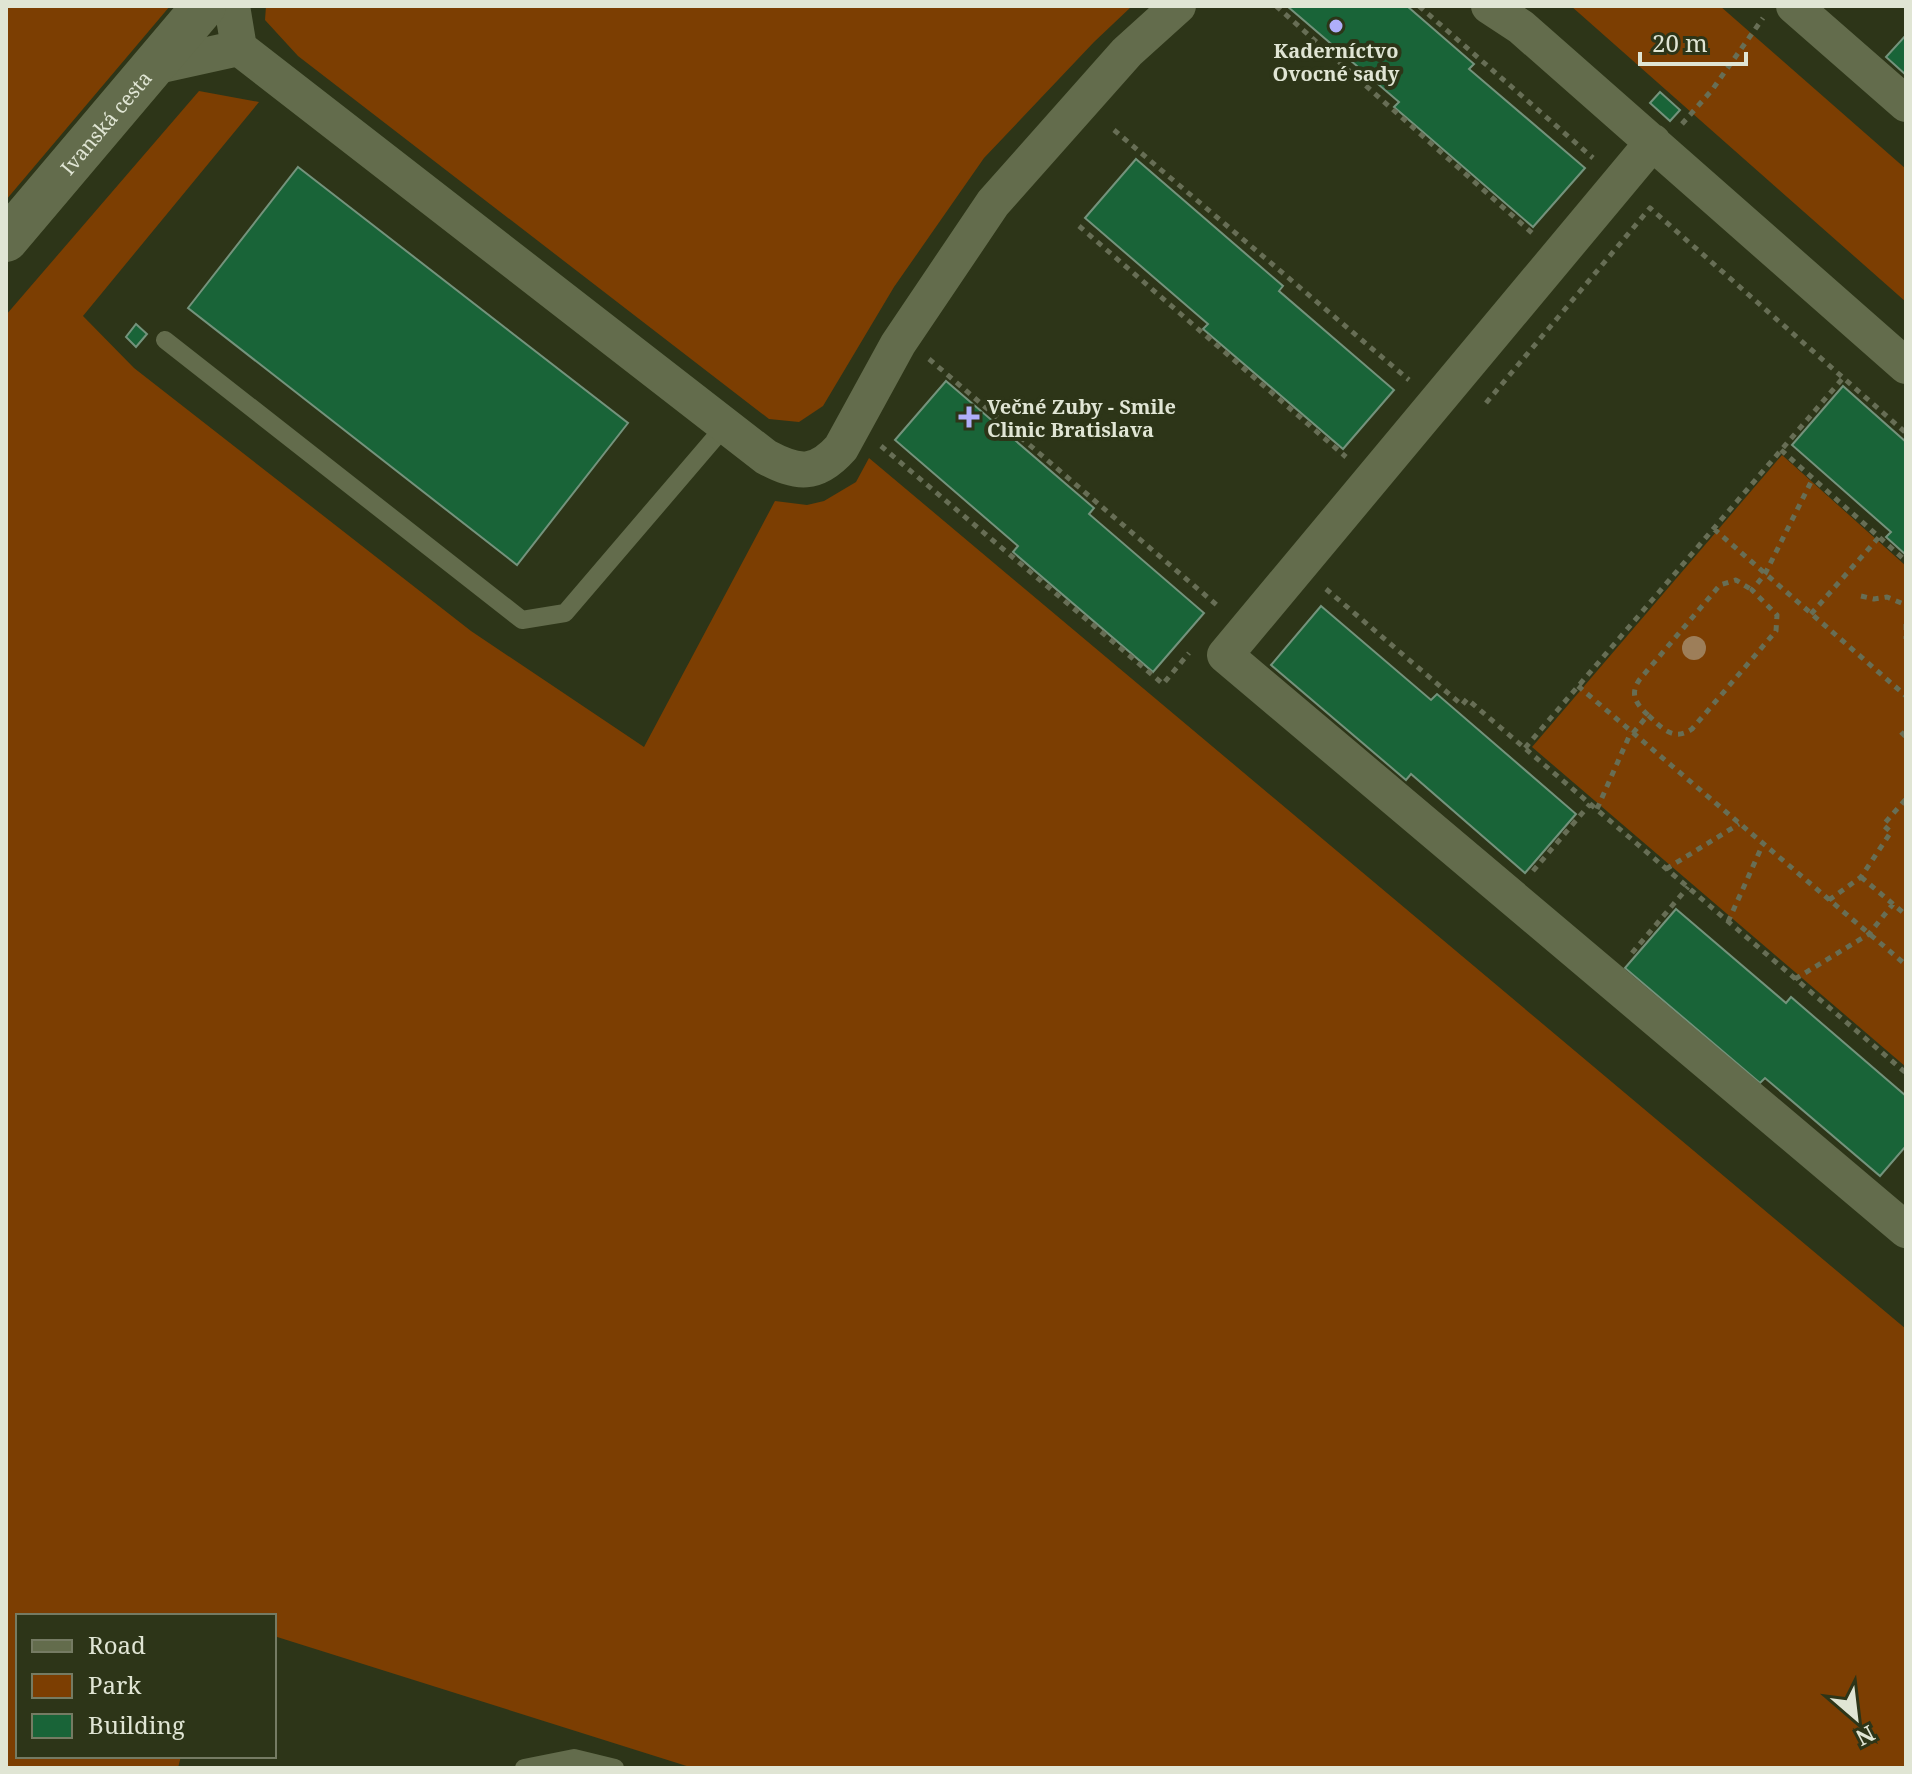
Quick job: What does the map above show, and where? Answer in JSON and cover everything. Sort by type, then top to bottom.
[{"type":"street","name":"Ivanská cesta","points":[[6,240],[204,6]]},
{"type":"street","points":[[232,6],[239,48],[766,457],[799,471],[828,462],[852,430],[898,344],[993,203],[1127,52],[1178,6]]},
{"type":"street","points":[[1489,6],[1521,27],[1906,366]]},
{"type":"street","points":[[1794,6],[1906,104]]},
{"type":"street","points":[[153,67],[239,48]]},
{"type":"street","points":[[1656,146],[1225,655],[1906,1230]]},
{"type":"lane","points":[[165,340],[522,620],[565,613],[725,426]]},
{"type":"lane","points":[[524,1768],[574,1758],[615,1768]]},
{"type":"path","points":[[1276,6],[1542,241]]},
{"type":"path","points":[[1419,6],[1604,168]]},
{"type":"path","points":[[1656,146],[1712,90],[1771,6]]},
{"type":"path","points":[[1114,130],[1417,387]]},
{"type":"path","points":[[1481,409],[1650,208],[1906,433]]},
{"type":"path","points":[[1079,226],[1353,463]]},
{"type":"path","points":[[922,353],[1225,612]]},
{"type":"path","points":[[1525,748],[1843,378]]},
{"type":"path","points":[[874,440],[1163,684],[1194,648]]},
{"type":"path","points":[[1781,450],[1906,561]]},
{"type":"path","points":[[1752,590],[1765,574],[1813,478]]},
{"type":"path","points":[[1714,529],[1906,696]]},
{"type":"path","points":[[1811,614],[1879,537]]},
{"type":"path","points":[[1736,580],[1752,590],[1777,615],[1776,631],[1692,729],[1685,734],[1669,733],[1648,715],[1635,700],[1634,692],[1640,679],[1720,585],[1736,580]]},
{"type":"path","points":[[1332,582],[1326,589],[1462,705],[1467,699],[1906,1073]]},
{"type":"path","points":[[1861,596],[1874,599],[1887,597],[1906,605]]},
{"type":"path","points":[[1906,624],[1906,639]]},
{"type":"path","points":[[1578,686],[1906,965]]},
{"type":"path","points":[[1597,809],[1632,732],[1648,715]]},
{"type":"path","points":[[1829,900],[1861,877],[1891,832],[1883,825],[1906,799]]},
{"type":"path","points":[[1666,869],[1739,824]]},
{"type":"path","points":[[1728,922],[1763,844]]},
{"type":"path","points":[[1861,877],[1906,915]]},
{"type":"path","points":[[1795,979],[1869,934],[1893,904]]},
{"type":"green space","points":[[6,6],[170,6],[6,200]]},
{"type":"green space","points":[[266,6],[1132,6],[984,158],[894,287],[823,406],[799,422],[769,419],[298,56],[265,20]]},
{"type":"green space","points":[[1571,6],[1720,6],[1906,169],[1906,302]]},
{"type":"green space","points":[[199,91],[259,102],[83,316],[134,368],[471,631],[644,747],[775,501],[807,505],[824,501],[856,482],[869,458],[1906,1329],[1906,1768],[693,1768],[276,1637],[276,1614],[16,1614],[16,1758],[180,1758],[178,1768],[6,1768],[6,315]]},
{"type":"green space","points":[[1782,455],[1906,566],[1906,1067],[1532,747]]},
{"type":"building","points":[[1287,6],[1407,6],[1474,64],[1469,69],[1585,168],[1533,227],[1394,107],[1399,102]]},
{"type":"building","points":[[1906,35],[1906,75],[1886,57]]},
{"type":"building","points":[[1660,92],[1680,110],[1670,121],[1650,103]]},
{"type":"building","points":[[1136,159],[1283,286],[1279,291],[1394,390],[1343,449],[1203,329],[1208,324],[1085,218]]},
{"type":"building","points":[[298,167],[628,423],[517,565],[188,308]]},
{"type":"building","points":[[136,324],[147,334],[136,347],[126,337]]},
{"type":"building","points":[[946,381],[1094,508],[1089,514],[1204,613],[1153,672],[1013,552],[1018,546],[895,440]]},
{"type":"building","points":[[1843,386],[1906,442],[1906,555],[1886,537],[1891,532],[1792,445]]},
{"type":"building","points":[[1321,606],[1431,700],[1437,694],[1576,814],[1525,873],[1411,774],[1406,780],[1271,665]]},
{"type":"building","points":[[1676,909],[1786,1003],[1791,997],[1906,1096],[1906,1146],[1880,1176],[1765,1078],[1760,1083],[1625,968]]},
{"type":"place","name":"Kaderníctvo Ovocné sady","points":[[1336,26]]},
{"type":"place","name":"Večné Zuby - Smile Clinic Bratislava","points":[[969,417]]}]
